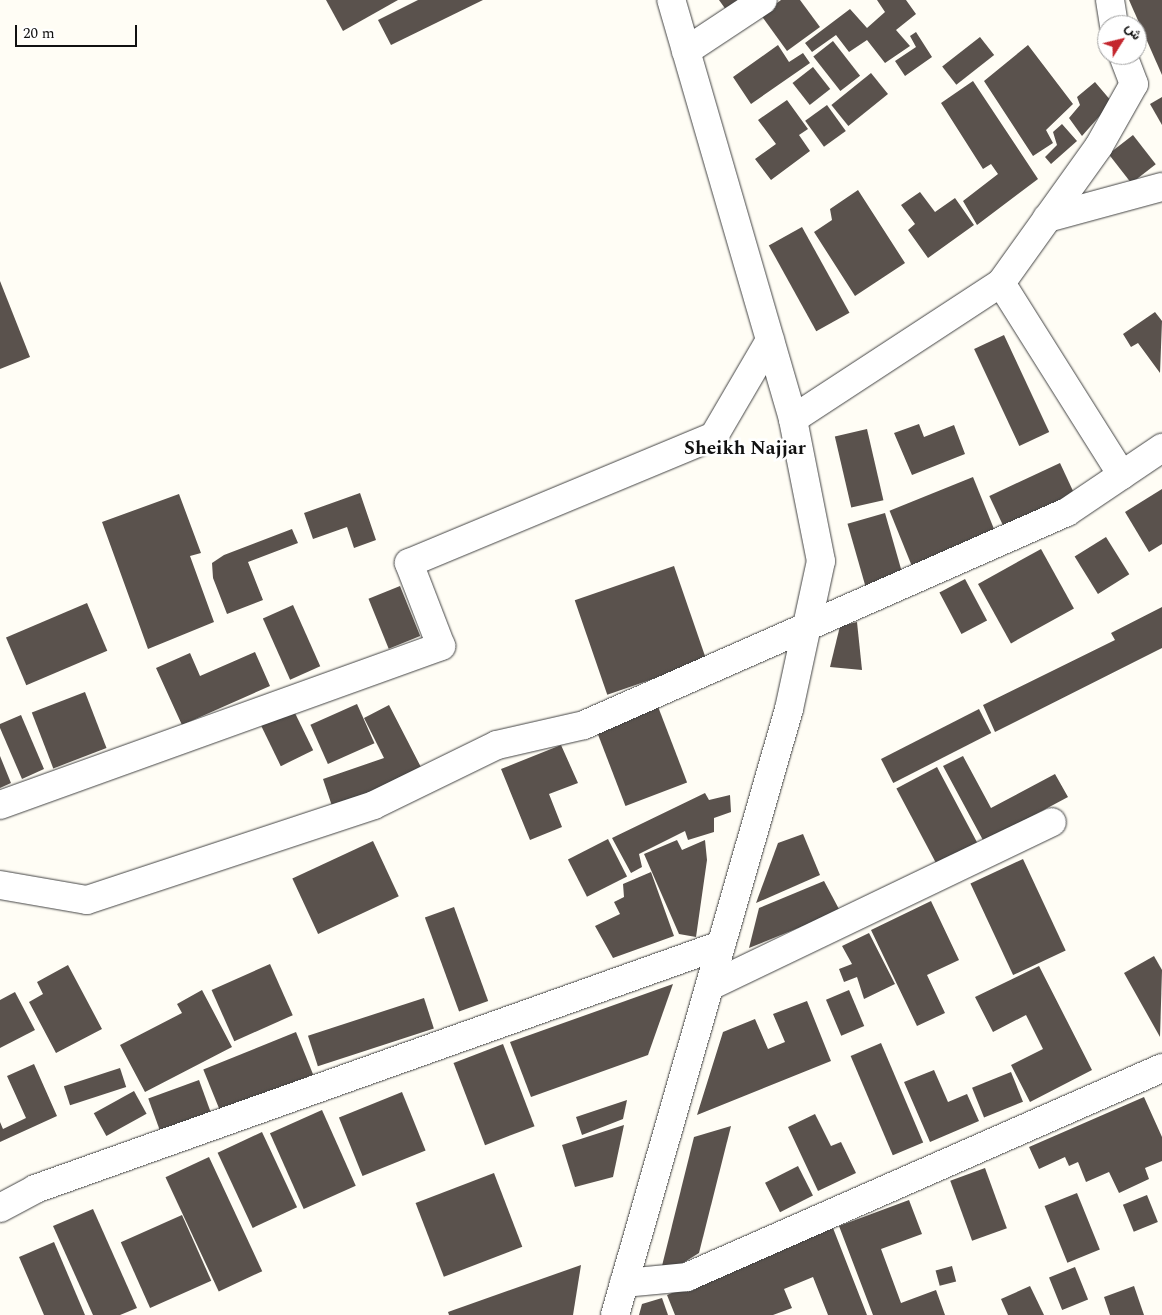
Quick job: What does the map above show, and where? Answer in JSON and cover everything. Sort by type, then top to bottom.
[{"type":"street","points":[[615,1315],[789,709],[821,561],[792,419],[671,0]]},
{"type":"street","points":[[686,51],[763,0]]},
{"type":"street","points":[[1110,0],[1112,15]]},
{"type":"street","points":[[792,419],[1001,283],[1098,146],[1134,84],[1127,65]]},
{"type":"street","points":[[1047,218],[1162,187]]},
{"type":"street","points":[[1001,283],[1122,475]]},
{"type":"street","points":[[0,805],[441,646],[409,563],[714,436],[770,340]]},
{"type":"street","points":[[0,885],[87,900],[374,805],[497,745],[584,725],[1067,512],[1162,448]]},
{"type":"street","points":[[710,986],[1052,822]]},
{"type":"street","points":[[0,1208],[35,1189],[721,946]]},
{"type":"street","points":[[624,1283],[687,1277],[1162,1068]]},
{"type":"building","points":[[326,0],[398,0],[343,31]]},
{"type":"building","points":[[418,0],[483,0],[391,45],[378,20]]},
{"type":"building","points":[[719,0],[750,0],[729,14]]},
{"type":"building","points":[[781,0],[800,0],[820,27],[787,51],[761,15]]},
{"type":"building","points":[[877,0],[906,0],[916,14],[896,30],[910,46],[885,63],[867,40],[849,52],[836,35],[812,52],[805,43],[850,9],[867,28],[885,12]]},
{"type":"building","points":[[1129,0],[1162,0],[1162,75],[1147,41],[1147,15],[1136,15]]},
{"type":"building","points":[[916,32],[932,57],[905,76],[895,61],[916,47],[910,36]]},
{"type":"building","points":[[980,37],[994,55],[956,85],[942,67]]},
{"type":"building","points":[[833,41],[860,76],[840,91],[813,56]]},
{"type":"building","points":[[778,45],[789,62],[803,53],[810,63],[751,104],[733,77]]},
{"type":"building","points":[[1028,45],[1073,104],[1046,130],[1053,143],[1033,156],[984,81]]},
{"type":"building","points":[[813,67],[830,89],[810,105],[793,83]]},
{"type":"building","points":[[871,73],[888,94],[848,126],[831,105]]},
{"type":"building","points":[[973,81],[1038,179],[977,225],[963,201],[998,174],[991,164],[983,169],[941,103]]},
{"type":"building","points":[[1095,82],[1112,102],[1082,136],[1069,118],[1080,105],[1077,97]]},
{"type":"building","points":[[1162,97],[1162,125],[1150,104]]},
{"type":"building","points":[[787,100],[808,129],[799,135],[810,151],[771,180],[755,159],[776,144],[758,120]]},
{"type":"building","points":[[827,105],[846,131],[824,147],[805,121]]},
{"type":"building","points":[[1062,124],[1077,141],[1051,164],[1045,157],[1057,145],[1053,132]]},
{"type":"building","points":[[1133,135],[1156,164],[1131,183],[1109,154]]},
{"type":"building","points":[[858,190],[905,263],[855,296],[814,232],[832,220],[830,209]]},
{"type":"building","points":[[920,192],[935,212],[955,198],[974,225],[928,258],[908,230],[915,224],[901,205]]},
{"type":"building","points":[[802,227],[850,313],[816,331],[769,245]]},
{"type":"building","points":[[0,281],[30,357],[0,369]]},
{"type":"building","points":[[1155,312],[1162,321],[1160,373],[1138,343],[1131,347],[1123,334]]},
{"type":"building","points":[[1004,335],[1049,432],[1019,446],[974,349]]},
{"type":"building","points":[[919,424],[924,437],[954,425],[965,454],[912,475],[894,433]]},
{"type":"building","points":[[867,429],[883,500],[851,508],[835,436]]},
{"type":"building","points":[[1060,463],[1076,497],[1005,530],[989,496]]},
{"type":"building","points":[[973,477],[996,534],[913,568],[890,511]]},
{"type":"building","points":[[1162,489],[1162,544],[1149,552],[1125,512]]},
{"type":"building","points":[[360,493],[376,540],[354,548],[347,527],[313,539],[304,513]]},
{"type":"building","points":[[179,494],[201,553],[190,556],[214,622],[148,649],[102,522]]},
{"type":"building","points":[[885,513],[905,581],[867,592],[848,524]]},
{"type":"building","points":[[292,529],[298,543],[248,562],[263,600],[227,614],[213,578],[212,563],[224,555]]},
{"type":"building","points":[[1106,537],[1129,574],[1098,594],[1075,557]]},
{"type":"building","points":[[1041,549],[1074,608],[1011,643],[978,584]]},
{"type":"building","points":[[674,566],[707,661],[607,695],[575,600]]},
{"type":"building","points":[[965,579],[987,620],[961,634],[939,593]]},
{"type":"building","points":[[400,586],[420,636],[389,649],[368,599]]},
{"type":"building","points":[[87,603],[107,651],[26,685],[6,637]]},
{"type":"building","points":[[293,605],[320,666],[290,680],[263,618]]},
{"type":"building","points":[[1162,607],[1162,648],[995,732],[983,705],[1115,640],[1111,633]]},
{"type":"building","points":[[857,622],[862,670],[830,667],[840,626]]},
{"type":"building","points":[[255,652],[270,686],[182,725],[156,668],[190,653],[200,676]]},
{"type":"building","points":[[85,692],[107,748],[53,768],[32,712]]},
{"type":"building","points":[[357,704],[374,743],[328,764],[310,725]]},
{"type":"building","points":[[657,704],[687,782],[625,806],[595,728]]},
{"type":"building","points":[[389,705],[425,775],[332,806],[323,779],[384,758],[364,718]]},
{"type":"building","points":[[293,709],[313,750],[281,766],[261,725]]},
{"type":"building","points":[[979,709],[991,733],[893,783],[881,759]]},
{"type":"building","points":[[21,715],[44,769],[22,779],[0,728],[0,724]]},
{"type":"building","points":[[561,745],[578,783],[549,794],[562,827],[530,840],[501,769]]},
{"type":"building","points":[[0,756],[11,783],[0,788]]},
{"type":"building","points":[[963,756],[991,808],[1055,774],[1068,797],[984,842],[943,766]]},
{"type":"building","points":[[937,767],[980,848],[940,870],[896,789]]},
{"type":"building","points":[[705,793],[709,800],[730,795],[731,812],[714,818],[714,832],[688,840],[685,831],[639,854],[642,867],[631,873],[612,838]]},
{"type":"building","points":[[803,834],[820,875],[756,903],[778,843]]},
{"type":"building","points":[[608,839],[627,876],[587,897],[568,859]]},
{"type":"building","points":[[677,840],[682,850],[705,840],[707,860],[696,937],[679,934],[644,854]]},
{"type":"building","points":[[373,841],[399,896],[318,934],[292,879]]},
{"type":"building","points":[[1023,859],[1066,951],[1013,975],[970,884]]},
{"type":"building","points":[[651,872],[674,936],[613,958],[595,926],[620,914],[614,902],[624,897],[623,884]]},
{"type":"building","points":[[824,881],[840,911],[749,948],[759,908]]},
{"type":"building","points":[[931,901],[959,960],[927,975],[945,1013],[917,1026],[871,930]]},
{"type":"building","points":[[454,907],[488,1001],[459,1012],[425,918]]},
{"type":"building","points":[[869,933],[895,984],[864,999],[857,977],[844,982],[839,969],[852,964],[842,946]]},
{"type":"building","points":[[1154,956],[1162,970],[1160,1037],[1124,973]]},
{"type":"building","points":[[270,964],[293,1015],[234,1041],[212,990]]},
{"type":"building","points":[[68,965],[102,1029],[56,1053],[29,1002],[43,994],[37,982]]},
{"type":"building","points":[[1039,966],[1092,1070],[1030,1102],[1011,1065],[1043,1049],[1026,1015],[993,1032],[975,997]]},
{"type":"building","points":[[673,984],[648,1055],[531,1097],[510,1042]]},
{"type":"building","points":[[202,990],[232,1047],[145,1092],[120,1045],[182,1013],[177,1004]]},
{"type":"building","points":[[849,990],[864,1026],[841,1036],[826,1000]]},
{"type":"building","points":[[15,992],[35,1030],[0,1048],[0,1000]]},
{"type":"building","points":[[424,998],[434,1028],[318,1066],[308,1036]]},
{"type":"building","points":[[807,1001],[831,1061],[697,1115],[723,1032],[755,1019],[768,1049],[785,1042],[773,1014]]},
{"type":"building","points":[[296,1032],[313,1075],[221,1112],[203,1069]]},
{"type":"building","points":[[881,1043],[923,1142],[893,1155],[851,1056]]},
{"type":"building","points":[[503,1044],[535,1126],[485,1145],[454,1063]]},
{"type":"building","points":[[34,1064],[57,1116],[0,1142],[0,1122],[3,1129],[26,1118],[7,1076]]},
{"type":"building","points":[[120,1068],[126,1087],[70,1105],[64,1086]]},
{"type":"building","points":[[934,1070],[948,1102],[967,1094],[979,1121],[930,1142],[904,1082]]},
{"type":"building","points":[[1011,1072],[1023,1102],[984,1117],[972,1088]]},
{"type":"building","points":[[199,1080],[212,1116],[161,1134],[148,1098]]},
{"type":"building","points":[[134,1091],[147,1114],[106,1136],[94,1113]]},
{"type":"building","points":[[402,1092],[426,1150],[363,1176],[339,1117]]},
{"type":"building","points":[[1144,1097],[1162,1137],[1162,1161],[1145,1168],[1149,1179],[1119,1193],[1109,1172],[1086,1182],[1078,1162],[1069,1166],[1065,1157],[1039,1169],[1029,1147]]},
{"type":"building","points":[[627,1100],[623,1119],[582,1135],[576,1117]]},
{"type":"building","points":[[322,1110],[356,1186],[304,1209],[270,1133]]},
{"type":"building","points":[[815,1114],[831,1146],[841,1142],[856,1173],[818,1191],[788,1127]]},
{"type":"building","points":[[624,1125],[613,1177],[575,1187],[562,1145]]},
{"type":"building","points":[[731,1126],[699,1253],[659,1278],[694,1137]]},
{"type":"building","points":[[262,1132],[297,1207],[253,1228],[218,1153]]},
{"type":"building","points":[[209,1157],[262,1271],[219,1291],[165,1177]]},
{"type":"building","points":[[798,1166],[813,1195],[780,1212],[765,1183]]},
{"type":"building","points":[[985,1168],[1007,1228],[972,1241],[950,1181]]},
{"type":"building","points":[[494,1173],[522,1247],[444,1277],[416,1203]]},
{"type":"building","points":[[1077,1193],[1100,1250],[1067,1263],[1045,1206]]},
{"type":"building","points":[[1147,1195],[1158,1222],[1134,1232],[1123,1205]]},
{"type":"building","points":[[909,1200],[922,1234],[881,1249],[901,1303],[936,1290],[945,1315],[873,1315],[839,1226]]},
{"type":"building","points":[[93,1209],[137,1308],[120,1315],[93,1315],[53,1226]]},
{"type":"building","points":[[182,1215],[211,1281],[150,1308],[121,1242]]},
{"type":"building","points":[[833,1228],[867,1315],[828,1315],[813,1277],[784,1289],[792,1308],[773,1315],[675,1315],[667,1295]]},
{"type":"building","points":[[54,1242],[85,1315],[44,1315],[19,1257]]},
{"type":"building","points":[[581,1265],[573,1315],[449,1315],[448,1312]]},
{"type":"building","points":[[952,1266],[956,1281],[940,1286],[936,1270]]},
{"type":"building","points":[[1075,1267],[1088,1299],[1062,1310],[1049,1277]]},
{"type":"building","points":[[1030,1286],[1044,1315],[1008,1315],[1001,1299]]},
{"type":"building","points":[[1134,1286],[1144,1315],[1110,1315],[1104,1297]]},
{"type":"building","points":[[662,1298],[668,1315],[639,1315],[642,1304]]},
{"type":"district","name":"Sheikh Najjar","points":[[745,449]]}]
